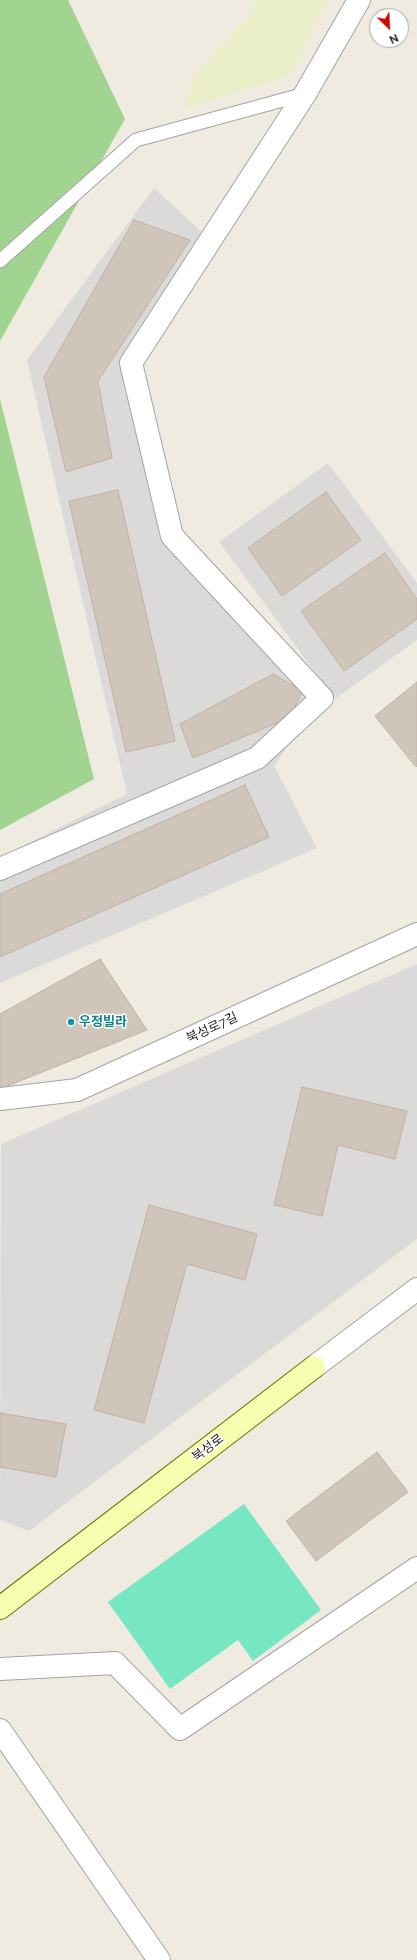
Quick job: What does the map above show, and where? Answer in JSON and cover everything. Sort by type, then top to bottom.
[{"type":"main road","name":"북성로","points":[[0,1608],[314,1367]]},
{"type":"street","points":[[0,869],[257,758],[322,698],[172,536],[131,363],[305,94],[359,0]]},
{"type":"street","name":"북성로7길","points":[[0,1099],[77,1090],[417,934]]},
{"type":"street","name":"북성로","points":[[314,1367],[417,1289]]},
{"type":"street","points":[[0,1669],[115,1663],[180,1729],[417,1568]]},
{"type":"street","points":[[0,1730],[159,1960]]},
{"type":"lane","points":[[0,261],[136,140],[305,94]]},
{"type":"shaded area","points":[[154,188],[202,232],[131,363],[172,536],[322,698],[274,766],[317,848],[0,983],[0,857],[127,794],[27,360]]},
{"type":"shaded area","points":[[328,463],[417,583],[417,640],[335,699],[219,542]]},
{"type":"shaded area","points":[[417,964],[417,1239],[29,1531],[0,1520],[1,1144]]},
{"type":"green space","points":[[0,0],[68,0],[125,119],[0,341]]},
{"type":"green space","points":[[251,0],[327,0],[292,75],[184,109],[192,78],[254,9]]},
{"type":"green space","points":[[0,399],[94,779],[0,830]]},
{"type":"green space","points":[[244,1504],[321,1610],[253,1661],[238,1640],[170,1689],[108,1602]]},
{"type":"building","points":[[134,220],[190,240],[98,381],[112,458],[66,472],[44,377]]},
{"type":"building","points":[[118,490],[175,741],[126,752],[69,501]]},
{"type":"building","points":[[326,492],[361,540],[282,596],[248,548]]},
{"type":"building","points":[[385,553],[417,599],[417,619],[344,671],[301,611]]},
{"type":"building","points":[[273,674],[303,691],[289,718],[193,758],[180,724]]},
{"type":"building","points":[[417,682],[417,766],[416,767],[375,716]]},
{"type":"building","points":[[245,785],[269,837],[0,957],[0,894]]},
{"type":"building","name":"우정빌라","points":[[100,959],[147,1030],[0,1089],[0,1014]]},
{"type":"building","points":[[302,1087],[407,1111],[395,1159],[338,1145],[322,1216],[274,1205]]},
{"type":"building","points":[[149,1205],[257,1234],[245,1280],[187,1264],[144,1423],[94,1410]]},
{"type":"building","points":[[0,1413],[66,1424],[56,1477],[0,1467]]},
{"type":"building","points":[[377,1452],[408,1492],[316,1561],[286,1521]]},
{"type":"place","name":"우정빌라","points":[[71,1022]]}]
